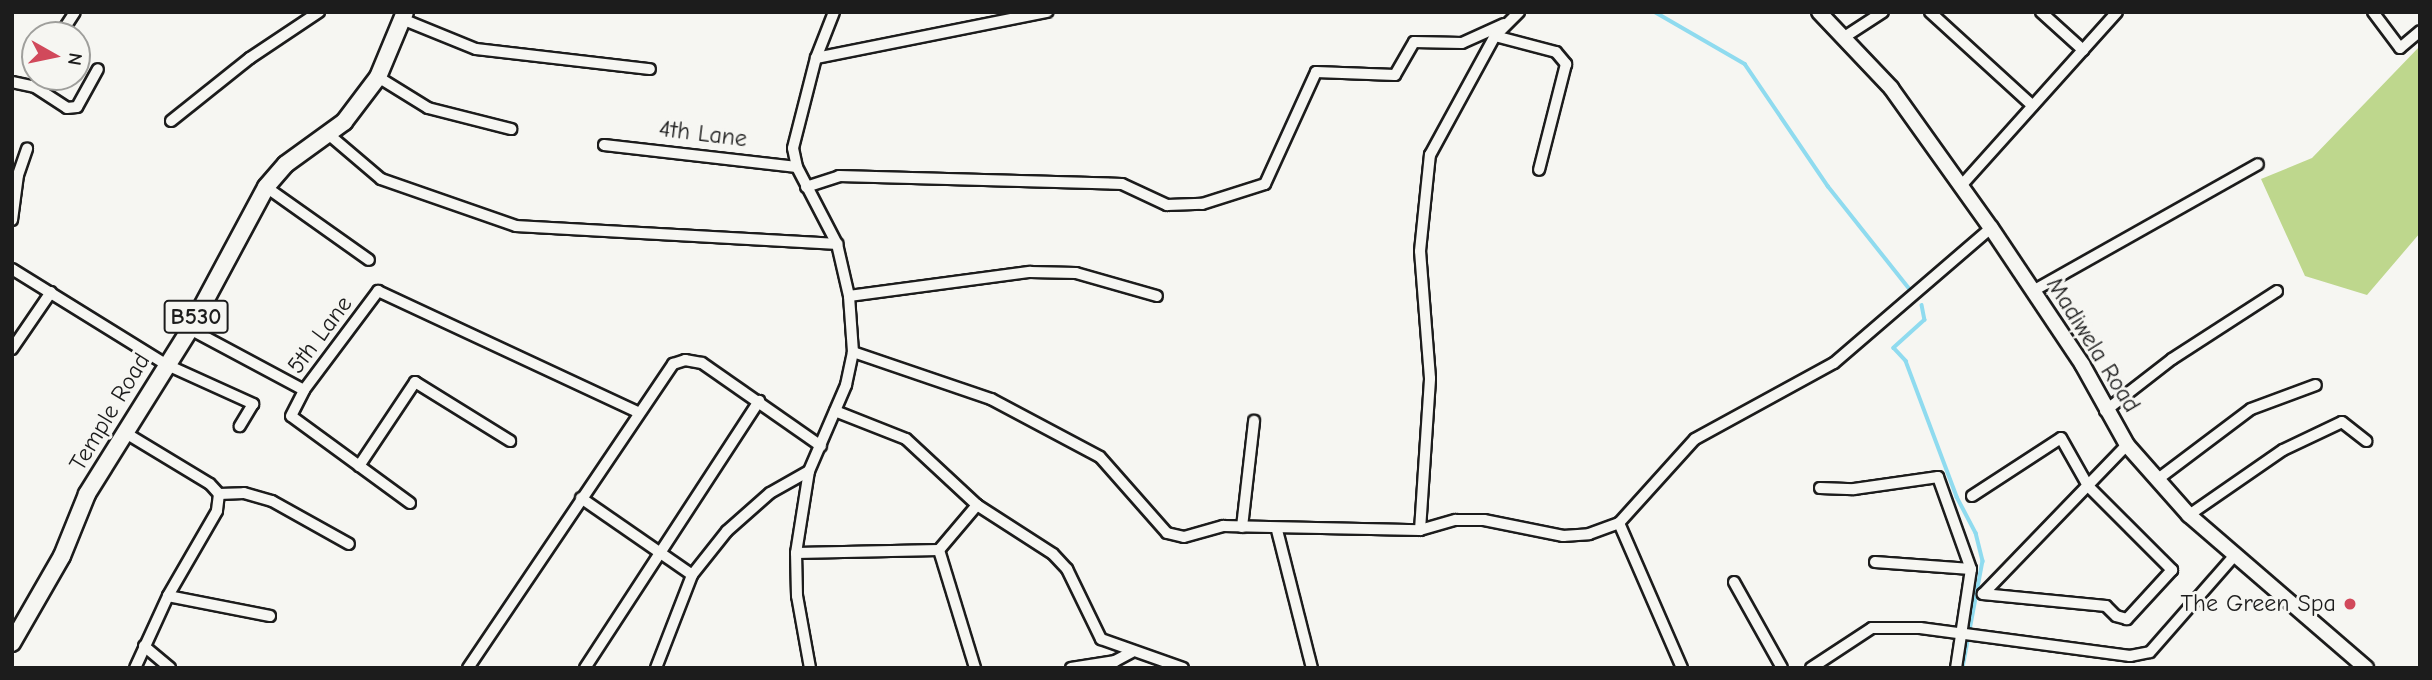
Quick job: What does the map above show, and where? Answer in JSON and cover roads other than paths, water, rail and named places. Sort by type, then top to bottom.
[{"type":"main road","name":"Madiwela Road","points":[[1819,12],[1846,36],[1891,88],[1991,228],[2082,364],[2105,411],[2127,445],[2189,514],[2234,556],[2366,668]]},
{"type":"main road","name":"Temple Road","points":[[12,643],[62,556],[88,494],[165,364],[190,329],[265,187],[286,164],[344,122],[378,76],[404,16]]},
{"type":"street","points":[[171,121],[250,58],[318,12]]},
{"type":"street","points":[[810,668],[797,596],[796,553],[809,471],[835,411],[853,352],[849,296],[837,244],[830,223],[806,187],[797,167],[793,148],[816,58],[834,12]]},
{"type":"street","points":[[816,58],[1047,12]]},
{"type":"street","points":[[806,187],[839,176],[1122,184],[1167,205],[1202,204],[1265,184],[1316,72],[1395,75],[1414,41],[1462,43],[1504,24],[1519,12]]},
{"type":"street","points":[[1846,36],[1883,12]]},
{"type":"street","points":[[1930,12],[2033,106]]},
{"type":"street","points":[[2041,12],[2083,50]]},
{"type":"street","points":[[1960,187],[2117,12]]},
{"type":"street","points":[[2373,12],[2400,48],[2420,31]]},
{"type":"street","points":[[404,16],[476,49],[650,69]]},
{"type":"street","points":[[1420,530],[1430,378],[1420,251],[1430,155],[1504,24]]},
{"type":"street","points":[[1495,36],[1556,52],[1566,64],[1539,170]]},
{"type":"street","points":[[12,82],[35,87],[67,108],[77,107],[99,69]]},
{"type":"street","points":[[378,76],[428,108],[511,129]]},
{"type":"street","points":[[327,133],[381,178],[516,226],[837,244]]},
{"type":"street","name":"4th Lane","points":[[604,145],[797,167]]},
{"type":"street","points":[[12,220],[27,149]]},
{"type":"street","points":[[2033,291],[2258,164]]},
{"type":"street","points":[[265,187],[369,260]]},
{"type":"street","points":[[853,352],[991,399],[1100,457],[1167,533],[1184,537],[1223,526],[1277,530],[1420,530],[1456,520],[1484,520],[1563,536],[1590,534],[1619,523],[1695,439],[1834,363],[1906,305],[1991,228]]},
{"type":"street","points":[[12,269],[165,364],[253,404],[240,426]]},
{"type":"street","points":[[849,296],[1030,272],[1076,274],[1157,296]]},
{"type":"street","points":[[2105,411],[2172,359],[2277,291]]},
{"type":"street","points":[[12,349],[51,292]]},
{"type":"street","name":"5th Lane","points":[[410,503],[291,416],[304,390],[379,292],[638,412]]},
{"type":"street","points":[[190,329],[304,390]]},
{"type":"street","points":[[468,668],[638,412],[673,365],[685,360],[702,363],[821,446]]},
{"type":"street","points":[[359,466],[415,382],[510,441]]},
{"type":"street","points":[[2158,479],[2251,409],[2316,386]]},
{"type":"street","points":[[585,668],[663,553],[759,401]]},
{"type":"street","points":[[835,411],[906,439],[977,505],[1053,554],[1067,569],[1088,621],[1101,639],[1183,668]]},
{"type":"street","points":[[1242,527],[1254,421]]},
{"type":"street","points":[[2189,514],[2283,450],[2342,422],[2366,441]]},
{"type":"street","points":[[124,432],[219,494],[244,493],[272,501],[349,544]]},
{"type":"street","points":[[1972,496],[2061,438],[2088,486],[2172,570],[2127,619],[2116,617],[2106,606],[1983,594],[2088,486],[2127,445]]},
{"type":"street","points":[[656,668],[692,575],[727,531],[771,493],[809,471]]},
{"type":"street","points":[[1820,488],[1854,489],[1938,477],[1971,569],[1964,635],[1956,668]]},
{"type":"street","points":[[135,668],[168,596],[217,510],[219,494]]},
{"type":"street","points":[[581,498],[692,575]]},
{"type":"street","points":[[796,553],[939,550],[977,505]]},
{"type":"street","points":[[1619,523],[1682,668]]},
{"type":"street","points":[[1277,530],[1312,668]]},
{"type":"street","points":[[939,550],[975,668]]},
{"type":"street","points":[[1811,668],[1872,628],[1920,628],[2130,656],[2150,652],[2234,556]]},
{"type":"street","points":[[1875,562],[1971,569]]},
{"type":"street","points":[[1734,582],[1782,668]]},
{"type":"street","points":[[168,596],[270,616]]},
{"type":"street","points":[[144,646],[170,668]]},
{"type":"street","points":[[1071,668],[1115,661],[1132,652]]},
{"type":"waterway","points":[[1655,12],[1745,64],[1828,186],[1912,292]]},
{"type":"waterway","points":[[1922,305],[1925,320],[1894,348],[1906,361],[1957,497],[1976,533],[1983,561],[1963,668]]},
{"type":"place","name":"The Green Spa","points":[[2350,604]]}]
